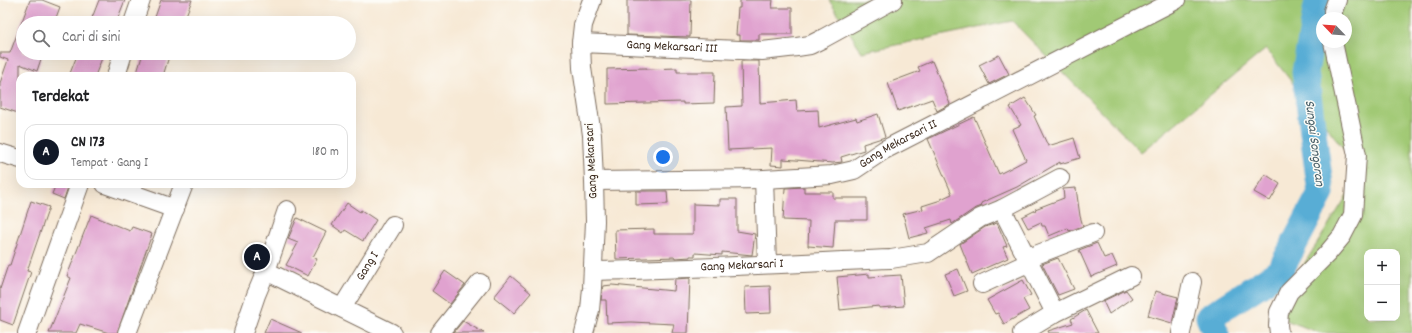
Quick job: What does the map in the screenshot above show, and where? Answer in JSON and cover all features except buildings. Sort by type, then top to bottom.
[{"type":"street","points":[[135,16],[141,0]]},
{"type":"street","name":"Gang Mekarsari","points":[[587,330],[593,271],[595,221],[592,135],[582,68],[581,43],[582,25],[592,0]]},
{"type":"street","name":"Gang Mekarsari III","points":[[581,43],[762,51],[810,45],[893,0]]},
{"type":"street","name":"Gang Mekarsari II","points":[[594,181],[764,179],[832,175],[854,170],[874,155],[890,146],[1176,0]]},
{"type":"street","points":[[1334,12],[1337,0]]},
{"type":"street","points":[[1279,333],[1279,312],[1289,292],[1327,254],[1342,236],[1353,215],[1357,155],[1334,48]]},
{"type":"street","points":[[117,72],[121,60]]},
{"type":"street","points":[[0,153],[16,158]]},
{"type":"street","name":"Gang Mekarsari I","points":[[593,271],[673,270],[767,264],[891,260],[928,253],[980,218],[1002,209],[1060,178]]},
{"type":"street","points":[[764,179],[767,264]]},
{"type":"street","points":[[27,333],[79,188]]},
{"type":"street","points":[[116,188],[175,209]]},
{"type":"street","points":[[127,333],[183,188]]},
{"type":"street","points":[[1002,209],[1055,313]]},
{"type":"street","points":[[242,333],[266,271],[287,210]]},
{"type":"street","name":"Gang I","points":[[342,308],[394,225]]},
{"type":"street","points":[[982,284],[1029,260],[1093,233]]},
{"type":"street","points":[[266,271],[392,333]]},
{"type":"street","points":[[1022,333],[1055,313],[1131,276]]},
{"type":"street","points":[[1181,333],[1192,282]]},
{"type":"street","points":[[440,333],[480,284]]},
{"type":"green space","points":[[829,0],[1412,0],[1412,333],[1320,333],[1272,315],[1362,172],[1266,49],[1141,152],[1012,21],[862,52]]},
{"type":"waterway","name":"Sungai Songoran","points":[[1216,333],[1209,317],[1280,271],[1321,193],[1305,72],[1318,0]]},
{"type":"place","name":"CN 173","points":[[257,257]]}]
